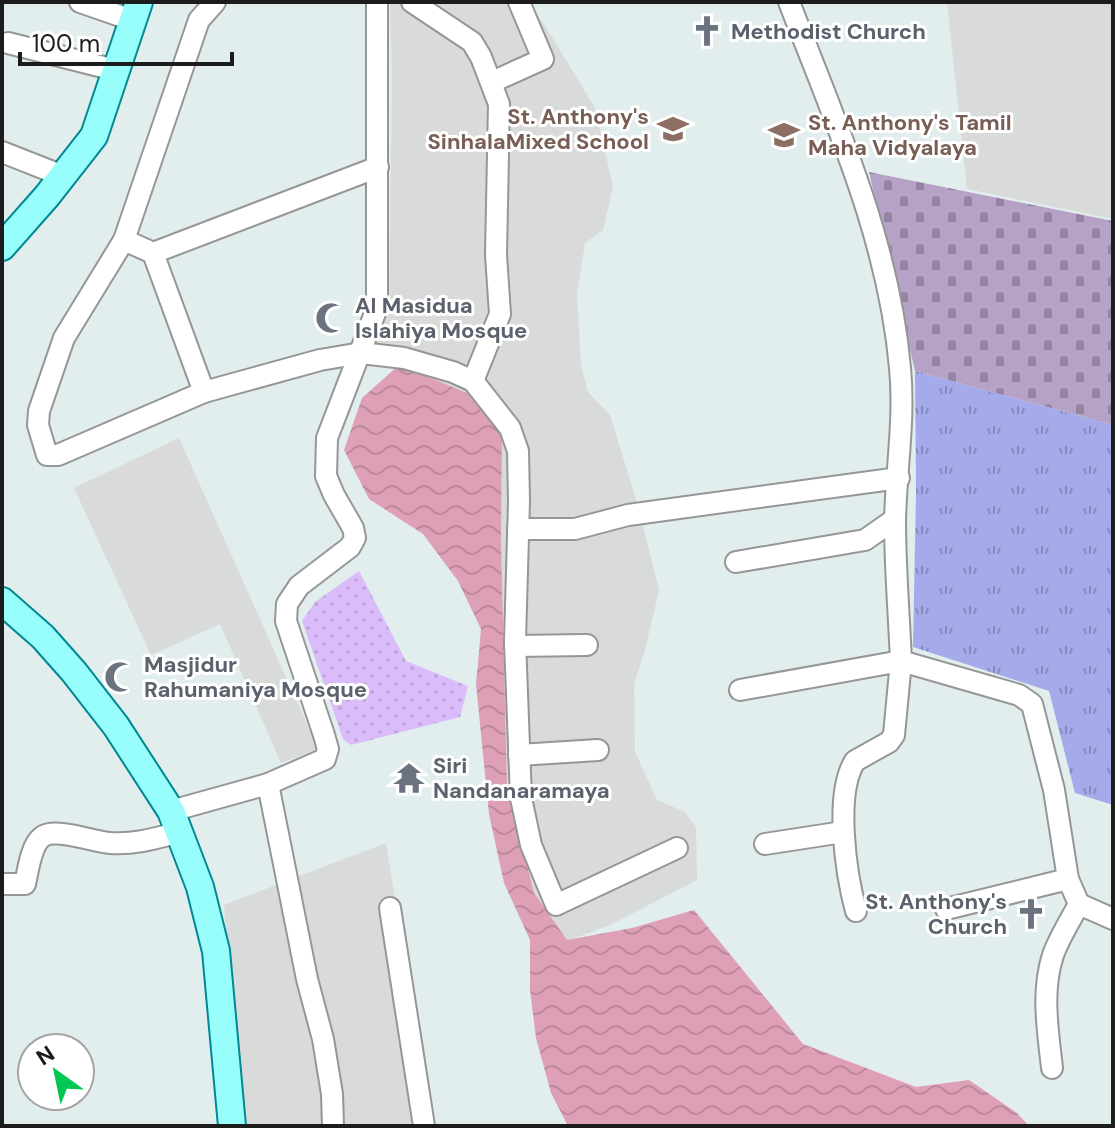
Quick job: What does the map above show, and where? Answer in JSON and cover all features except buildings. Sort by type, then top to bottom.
[{"type":"main road","points":[[2,247],[94,136],[136,11]]},
{"type":"main road","points":[[2,601],[43,637],[74,672],[116,726],[175,822],[200,887],[216,951],[232,1126]]},
{"type":"street","points":[[80,2],[136,11]]},
{"type":"street","points":[[215,2],[199,20],[124,240],[64,338],[39,411],[38,425],[47,455],[58,455],[204,392],[320,360],[361,353],[427,364],[473,381],[510,428],[518,451],[515,646],[521,798],[531,845],[556,905],[677,848]]},
{"type":"street","points":[[2,884],[25,884],[39,839],[46,835],[57,833],[112,843],[151,840],[175,822],[325,759],[328,754],[286,621],[287,604],[299,586],[350,547],[355,538],[353,528],[326,476],[327,438],[377,308],[377,2]]},
{"type":"street","points":[[412,2],[472,42],[499,104],[496,255],[500,314],[473,381]]},
{"type":"street","points":[[492,82],[543,59],[519,2]]},
{"type":"street","points":[[789,2],[856,176],[887,279],[900,370],[899,478],[895,519],[901,661],[894,735],[889,742],[855,761],[850,768],[843,832],[856,911]]},
{"type":"street","points":[[8,43],[115,70]]},
{"type":"street","points":[[2,152],[63,176]]},
{"type":"street","points":[[124,240],[153,253],[378,167]]},
{"type":"street","points":[[153,253],[204,392]]},
{"type":"street","points":[[518,529],[575,529],[628,515],[899,478]]},
{"type":"street","points":[[736,562],[865,540],[895,519]]},
{"type":"street","points":[[515,646],[587,645]]},
{"type":"street","points":[[740,690],[901,661],[1019,695],[1032,704],[1054,790],[1068,879],[1079,904],[1113,919]]},
{"type":"street","points":[[519,755],[598,750]]},
{"type":"street","points":[[268,784],[307,979],[323,1039],[332,1094],[333,1126]]},
{"type":"street","points":[[765,844],[843,832]]},
{"type":"street","points":[[946,909],[1068,879]]},
{"type":"street","points":[[1052,1068],[1046,1011],[1048,975],[1054,952],[1079,904]]},
{"type":"street","points":[[390,908],[424,1126]]},
{"type":"shaded area","points":[[390,2],[527,2],[594,106],[613,186],[603,230],[585,243],[577,294],[581,365],[588,392],[610,415],[638,506],[659,590],[634,684],[635,752],[657,800],[685,812],[696,827],[697,880],[610,925],[567,941],[557,932],[534,893],[507,786],[501,541],[502,435],[375,348],[389,301]]},
{"type":"shaded area","points":[[947,2],[1113,2],[1113,219],[967,189]]},
{"type":"shaded area","points":[[179,438],[318,749],[281,763],[220,624],[151,655],[74,488]]},
{"type":"shaded area","points":[[359,571],[406,661],[468,686],[460,717],[351,745],[343,739],[302,621],[315,602]]},
{"type":"shaded area","points":[[386,843],[432,1126],[240,1126],[224,905]]},
{"type":"green space","points":[[869,172],[1113,221],[1113,425],[915,371]]},
{"type":"green space","points":[[915,371],[1113,425],[1113,805],[1075,793],[1049,691],[913,647]]},
{"type":"water","points":[[399,365],[467,393],[502,435],[501,541],[507,786],[534,893],[567,940],[632,928],[694,910],[803,1044],[916,1087],[969,1080],[1017,1113],[1029,1126],[568,1126],[551,1093],[536,1038],[530,990],[530,940],[504,883],[489,814],[476,684],[481,629],[458,581],[423,534],[369,499],[344,450],[362,398]]},
{"type":"place","name":"Methodist Church","points":[[707,31]]},
{"type":"place","name":"St. Anthony's SinhalaMixed School","points":[[673,129]]},
{"type":"place","name":"St. Anthony's Tamil Maha Vidyalaya","points":[[784,135]]},
{"type":"place","name":"Al Masidua Islahiya Mosque","points":[[331,318]]},
{"type":"place","name":"Masjidur Rahumaniya Mosque","points":[[120,677]]},
{"type":"place","name":"Siri Nandanaramaya","points":[[409,778]]},
{"type":"place","name":"St. Anthony's Church","points":[[1031,914]]}]
